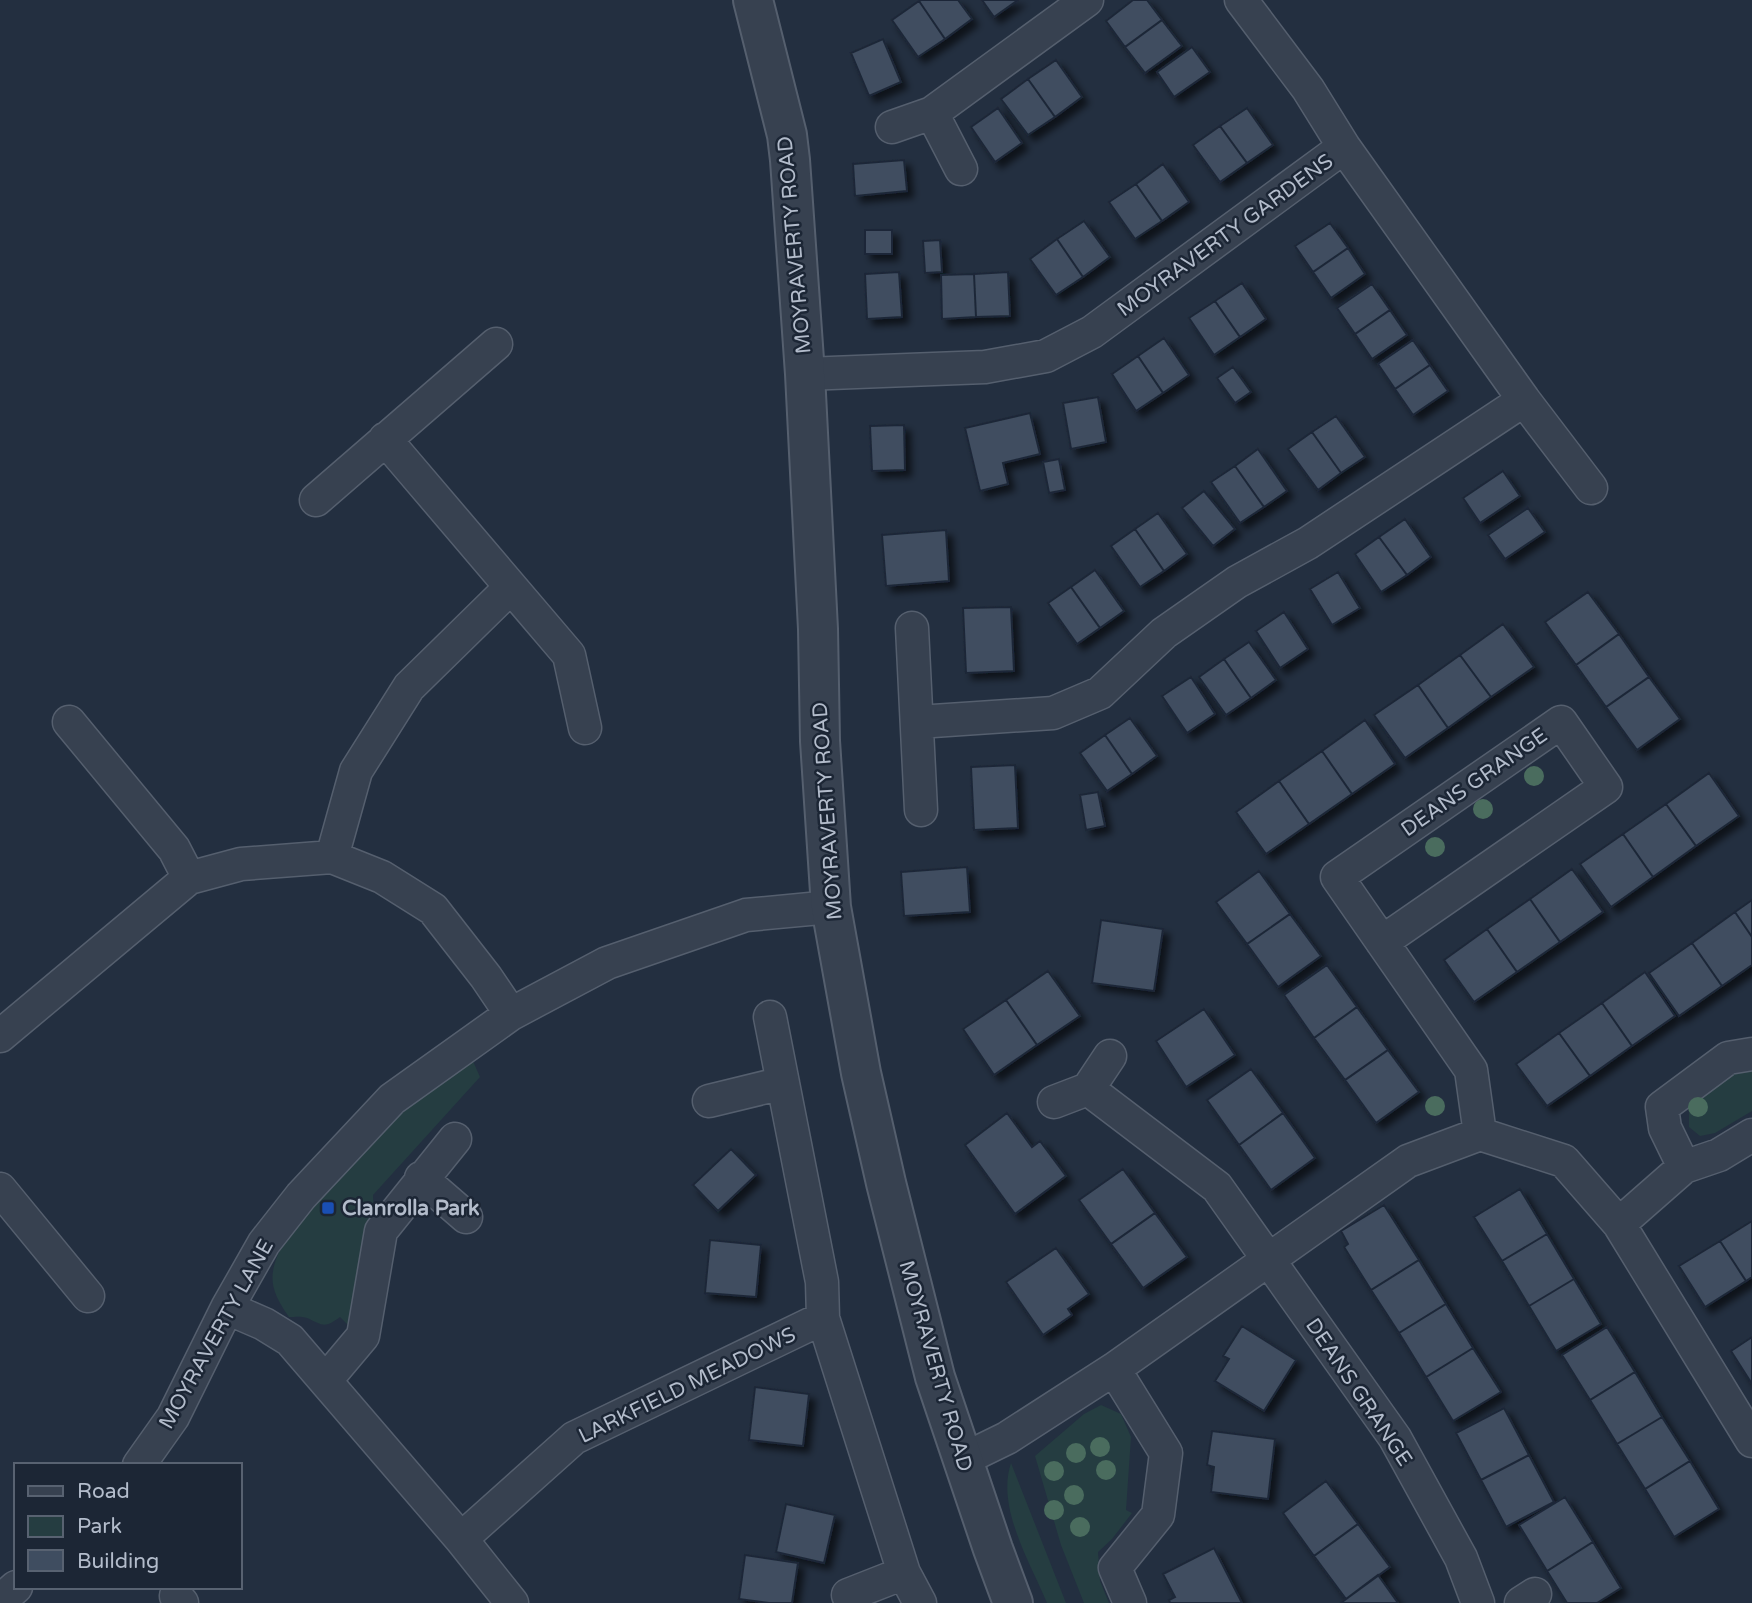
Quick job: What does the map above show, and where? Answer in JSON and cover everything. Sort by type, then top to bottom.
[{"type":"street","name":"MOYRAVERTY ROAD","points":[[753,0],[787,135],[805,374],[818,629],[820,741],[831,907],[861,1073],[935,1377],[1013,1603]]},
{"type":"street","points":[[892,127],[932,113],[1087,0]]},
{"type":"street","points":[[1241,0],[1308,89],[1344,147]]},
{"type":"street","points":[[932,113],[961,169]]},
{"type":"street","name":"MOYRAVERTY GARDENS","points":[[805,374],[985,367],[1046,356],[1092,332],[1344,147],[1524,400],[1591,488]]},
{"type":"street","points":[[316,500],[496,344]]},
{"type":"street","points":[[918,722],[1052,713],[1100,693],[1164,633],[1237,582],[1308,543],[1524,400]]},
{"type":"street","points":[[385,439],[569,654],[585,728]]},
{"type":"street","points":[[332,857],[356,771],[409,687],[511,587]]},
{"type":"street","points":[[912,628],[921,810]]},
{"type":"street","points":[[69,722],[174,849],[189,878]]},
{"type":"street","name":"DEANS GRANGE","points":[[1382,942],[1606,787],[1561,722],[1337,877],[1382,942],[1471,1070],[1480,1134]]},
{"type":"street","points":[[0,1036],[189,878],[241,864],[332,857],[382,877],[433,909],[511,1014]]},
{"type":"street","name":"MOYRAVERTY LANE","points":[[140,1463],[173,1417],[227,1308],[264,1243],[300,1196],[393,1099],[511,1014],[607,963],[746,915],[831,907]]},
{"type":"street","name":"LARKFIELD MEADOWS","points":[[770,1017],[822,1283],[823,1318],[904,1573],[920,1603]]},
{"type":"street","points":[[1684,1167],[1665,1128],[1662,1107],[1728,1058],[1752,1054]]},
{"type":"street","points":[[1054,1102],[1088,1089],[1110,1056]]},
{"type":"street","points":[[709,1101],[783,1083]]},
{"type":"street","name":"DEANS GRANGE","points":[[1088,1089],[1217,1187],[1395,1438],[1461,1558],[1478,1603]]},
{"type":"street","points":[[962,1460],[1007,1438],[1114,1369],[1408,1161],[1480,1134],[1564,1161],[1619,1224],[1752,1441]]},
{"type":"street","points":[[1619,1224],[1684,1167],[1719,1155],[1752,1135]]},
{"type":"street","points":[[326,1380],[363,1336],[381,1231],[455,1139]]},
{"type":"street","points":[[421,1178],[466,1216]]},
{"type":"street","points":[[0,1189],[88,1296]]},
{"type":"street","points":[[227,1308],[264,1324],[290,1340],[461,1539],[512,1603]]},
{"type":"street","name":"LARKFIELD MEADOWS","points":[[461,1539],[574,1438],[823,1318]]},
{"type":"street","points":[[1114,1369],[1166,1453],[1158,1515],[1115,1568],[1130,1603]]},
{"type":"street","points":[[848,1595],[904,1573]]},
{"type":"street","points":[[0,1601],[14,1589]]},
{"type":"green space","points":[[469,1052],[480,1077],[373,1195],[372,1226],[366,1261],[348,1325],[340,1317],[324,1325],[305,1317],[289,1317],[277,1296],[272,1279],[276,1260],[286,1238],[375,1133]]},
{"type":"green space","points":[[1752,1065],[1752,1111],[1715,1133],[1700,1136],[1689,1127],[1689,1107],[1695,1100],[1725,1076]]},
{"type":"green space","points":[[1101,1405],[1121,1414],[1131,1437],[1126,1510],[1132,1513],[1098,1552],[1100,1581],[1109,1603],[1084,1603],[1061,1545],[1035,1456],[1084,1414]]},
{"type":"green space","points":[[1011,1463],[1066,1603],[1047,1603],[1024,1552],[1011,1516],[1008,1498]]},
{"type":"building","points":[[958,0],[972,19],[945,39],[919,1]]},
{"type":"building","points":[[982,0],[1018,0],[994,17]]},
{"type":"building","points":[[1133,0],[1147,0],[1162,20],[1125,47],[1106,21]]},
{"type":"building","points":[[919,1],[945,39],[918,57],[892,20]]},
{"type":"building","points":[[1162,20],[1182,46],[1145,73],[1125,47]]},
{"type":"building","points":[[883,39],[901,82],[869,96],[851,53]]},
{"type":"building","points":[[1192,47],[1210,72],[1174,97],[1157,72]]},
{"type":"building","points":[[1056,60],[1082,97],[1055,117],[1028,79]]},
{"type":"building","points":[[1028,79],[1055,117],[1028,135],[1001,99]]},
{"type":"building","points":[[998,108],[1022,143],[995,162],[971,127]]},
{"type":"building","points":[[1247,108],[1273,145],[1247,163],[1220,126]]},
{"type":"building","points":[[1220,126],[1247,163],[1220,182],[1193,145]]},
{"type":"building","points":[[904,160],[907,191],[855,196],[853,164]]},
{"type":"building","points":[[1163,164],[1189,202],[1162,221],[1136,184]]},
{"type":"building","points":[[1136,184],[1162,221],[1135,239],[1109,202]]},
{"type":"building","points":[[1084,221],[1110,257],[1083,277],[1057,239]]},
{"type":"building","points":[[1330,223],[1348,248],[1313,272],[1295,246]]},
{"type":"building","points":[[865,230],[892,230],[892,254],[865,254]]},
{"type":"building","points":[[1057,239],[1083,277],[1056,295],[1030,259]]},
{"type":"building","points":[[940,240],[942,272],[925,273],[923,241]]},
{"type":"building","points":[[1348,248],[1365,274],[1331,298],[1313,272]]},
{"type":"building","points":[[899,272],[902,317],[867,319],[865,274]]},
{"type":"building","points":[[1008,272],[1010,316],[976,317],[974,274]]},
{"type":"building","points":[[974,274],[976,317],[942,319],[941,275]]},
{"type":"building","points":[[1242,283],[1266,319],[1240,337],[1215,301]]},
{"type":"building","points":[[1372,284],[1390,310],[1355,334],[1337,308]]},
{"type":"building","points":[[1215,301],[1240,337],[1214,355],[1189,318]]},
{"type":"building","points":[[1390,310],[1407,335],[1372,359],[1355,334]]},
{"type":"building","points":[[1164,338],[1189,375],[1163,393],[1138,356]]},
{"type":"building","points":[[1413,340],[1430,365],[1395,389],[1378,364]]},
{"type":"building","points":[[1138,356],[1163,393],[1136,411],[1112,374]]},
{"type":"building","points":[[1430,365],[1448,391],[1413,415],[1395,389]]},
{"type":"building","points":[[1233,367],[1251,392],[1235,403],[1217,378]]},
{"type":"building","points":[[1098,397],[1106,442],[1071,449],[1063,403]]},
{"type":"building","points":[[1030,413],[1040,454],[1003,463],[1008,484],[980,491],[965,428]]},
{"type":"building","points":[[1336,416],[1365,457],[1341,473],[1312,432]]},
{"type":"building","points":[[904,425],[905,470],[872,471],[870,426]]},
{"type":"building","points":[[1312,432],[1341,473],[1318,490],[1288,449]]},
{"type":"building","points":[[1258,449],[1287,491],[1264,507],[1235,466]]},
{"type":"building","points":[[1059,459],[1065,490],[1049,493],[1043,462]]},
{"type":"building","points":[[1235,466],[1264,507],[1240,523],[1211,482]]},
{"type":"building","points":[[1503,471],[1520,496],[1480,523],[1463,498]]},
{"type":"building","points":[[1204,491],[1235,529],[1213,546],[1182,508]]},
{"type":"building","points":[[1528,508],[1545,532],[1505,559],[1488,535]]},
{"type":"building","points":[[1158,513],[1187,554],[1164,571],[1135,529]]},
{"type":"building","points":[[1405,519],[1431,557],[1407,575],[1379,537]]},
{"type":"building","points":[[1135,529],[1164,571],[1140,587],[1111,546]]},
{"type":"building","points":[[946,530],[949,581],[886,586],[882,535]]},
{"type":"building","points":[[1379,537],[1407,575],[1381,592],[1355,554]]},
{"type":"building","points":[[1095,570],[1124,611],[1100,628],[1071,587]]},
{"type":"building","points":[[1338,572],[1360,608],[1332,625],[1310,589]]},
{"type":"building","points":[[1071,587],[1100,628],[1077,644],[1048,603]]},
{"type":"building","points":[[1588,592],[1619,634],[1576,665],[1545,622]]},
{"type":"building","points":[[1011,607],[1014,671],[966,673],[963,608]]},
{"type":"building","points":[[1284,612],[1308,649],[1280,668],[1256,631]]},
{"type":"building","points":[[1503,624],[1534,667],[1491,697],[1460,655]]},
{"type":"building","points":[[1619,634],[1649,677],[1606,707],[1576,665]]},
{"type":"building","points":[[1249,642],[1276,680],[1251,698],[1224,659]]},
{"type":"building","points":[[1460,655],[1491,697],[1448,728],[1418,685]]},
{"type":"building","points":[[1224,659],[1251,698],[1226,715],[1199,677]]},
{"type":"building","points":[[1191,677],[1215,714],[1187,733],[1162,696]]},
{"type":"building","points":[[1649,677],[1680,719],[1637,750],[1606,707]]},
{"type":"building","points":[[1418,685],[1448,728],[1405,758],[1374,715]]},
{"type":"building","points":[[1130,718],[1157,756],[1132,774],[1105,735]]},
{"type":"building","points":[[1365,720],[1395,764],[1352,794],[1322,751]]},
{"type":"building","points":[[1105,735],[1132,774],[1107,791],[1080,753]]},
{"type":"building","points":[[1322,751],[1352,794],[1309,824],[1279,781]]},
{"type":"building","points":[[1015,765],[1018,828],[974,830],[971,767]]},
{"type":"building","points":[[1709,773],[1739,816],[1696,846],[1666,804]]},
{"type":"building","points":[[1279,781],[1309,824],[1266,854],[1236,812]]},
{"type":"building","points":[[1098,792],[1105,826],[1086,830],[1080,795]]},
{"type":"building","points":[[1666,804],[1696,846],[1653,877],[1623,834]]},
{"type":"building","points":[[1623,834],[1653,877],[1611,907],[1580,864]]},
{"type":"building","points":[[967,867],[970,912],[904,916],[901,872]]},
{"type":"building","points":[[1572,869],[1603,912],[1560,942],[1530,899]]},
{"type":"building","points":[[1259,871],[1290,914],[1247,944],[1216,902]]},
{"type":"building","points":[[1530,899],[1560,942],[1517,972],[1487,929]]},
{"type":"building","points":[[1752,900],[1752,937],[1735,912]]},
{"type":"building","points":[[1735,912],[1752,937],[1752,965],[1722,986],[1692,943]]},
{"type":"building","points":[[1290,914],[1321,956],[1278,987],[1247,944]]},
{"type":"building","points":[[1101,920],[1163,929],[1154,991],[1092,983]]},
{"type":"building","points":[[1487,929],[1517,972],[1474,1002],[1444,960]]},
{"type":"building","points":[[1692,943],[1722,986],[1679,1016],[1649,973]]},
{"type":"building","points":[[1327,965],[1357,1007],[1314,1038],[1284,995]]},
{"type":"building","points":[[1048,971],[1080,1016],[1037,1045],[1006,1000]]},
{"type":"building","points":[[1645,972],[1675,1016],[1632,1046],[1602,1003]]},
{"type":"building","points":[[1006,1000],[1037,1045],[994,1075],[963,1029]]},
{"type":"building","points":[[1602,1003],[1632,1046],[1590,1076],[1559,1033]]},
{"type":"building","points":[[1357,1007],[1388,1050],[1345,1080],[1314,1038]]},
{"type":"building","points":[[1204,1009],[1235,1055],[1186,1087],[1156,1041]]},
{"type":"building","points":[[1559,1033],[1590,1076],[1547,1106],[1516,1064]]},
{"type":"building","points":[[1388,1050],[1419,1092],[1376,1123],[1345,1080]]},
{"type":"building","points":[[1251,1069],[1283,1113],[1239,1145],[1207,1100]]},
{"type":"building","points":[[1007,1113],[1032,1147],[1040,1141],[1066,1176],[1015,1214],[965,1145]]},
{"type":"building","points":[[1283,1113],[1315,1158],[1271,1190],[1239,1145]]},
{"type":"building","points":[[731,1149],[756,1175],[718,1211],[693,1185]]},
{"type":"building","points":[[1123,1169],[1155,1213],[1111,1244],[1079,1200]]},
{"type":"building","points":[[1520,1189],[1547,1234],[1502,1261],[1474,1217]]},
{"type":"building","points":[[1384,1205],[1419,1260],[1371,1290],[1344,1247],[1348,1244],[1341,1231]]},
{"type":"building","points":[[1155,1213],[1187,1257],[1143,1288],[1111,1244]]},
{"type":"building","points":[[1752,1221],[1752,1277],[1746,1281],[1720,1241]]},
{"type":"building","points":[[1547,1234],[1574,1279],[1529,1306],[1502,1261]]},
{"type":"building","points":[[710,1240],[761,1245],[756,1297],[705,1293]]},
{"type":"building","points":[[1720,1241],[1746,1281],[1705,1307],[1679,1266]]},
{"type":"building","points":[[1056,1248],[1089,1294],[1068,1309],[1072,1315],[1043,1335],[1006,1282]]},
{"type":"building","points":[[1419,1260],[1446,1304],[1399,1333],[1371,1290]]},
{"type":"building","points":[[1574,1279],[1601,1324],[1556,1351],[1529,1306]]},
{"type":"building","points":[[1446,1304],[1473,1348],[1426,1377],[1399,1333]]},
{"type":"building","points":[[1242,1326],[1296,1360],[1264,1411],[1215,1381],[1229,1359],[1223,1356]]},
{"type":"building","points":[[1607,1327],[1635,1372],[1590,1400],[1562,1355]]},
{"type":"building","points":[[1752,1337],[1752,1384],[1731,1351]]},
{"type":"building","points":[[1473,1348],[1501,1392],[1453,1421],[1426,1377]]},
{"type":"building","points":[[1635,1372],[1662,1417],[1617,1444],[1590,1400]]},
{"type":"building","points":[[755,1387],[809,1394],[803,1446],[749,1440]]},
{"type":"building","points":[[1504,1408],[1529,1455],[1481,1480],[1456,1433]]},
{"type":"building","points":[[1662,1417],[1690,1461],[1645,1489],[1617,1444]]},
{"type":"building","points":[[1212,1431],[1275,1439],[1268,1499],[1211,1492],[1214,1467],[1207,1465]]},
{"type":"building","points":[[1529,1455],[1554,1502],[1506,1527],[1481,1480]]},
{"type":"building","points":[[1690,1461],[1719,1509],[1674,1537],[1645,1489]]},
{"type":"building","points":[[1326,1481],[1358,1524],[1314,1556],[1283,1513]]},
{"type":"building","points":[[1565,1497],[1593,1542],[1547,1571],[1519,1525]]},
{"type":"building","points":[[786,1504],[835,1515],[824,1563],[776,1552]]},
{"type":"building","points":[[1358,1524],[1390,1567],[1346,1599],[1314,1556]]},
{"type":"building","points":[[1593,1542],[1621,1588],[1597,1603],[1567,1603],[1547,1571]]},
{"type":"building","points":[[1214,1548],[1242,1603],[1170,1603],[1169,1600],[1175,1597],[1163,1574]]},
{"type":"building","points":[[745,1555],[798,1563],[792,1603],[739,1599]]},
{"type":"building","points":[[1378,1575],[1398,1603],[1341,1603],[1346,1599]]},
{"type":"place","name":"Clanrolla Park","points":[[328,1208]]}]
